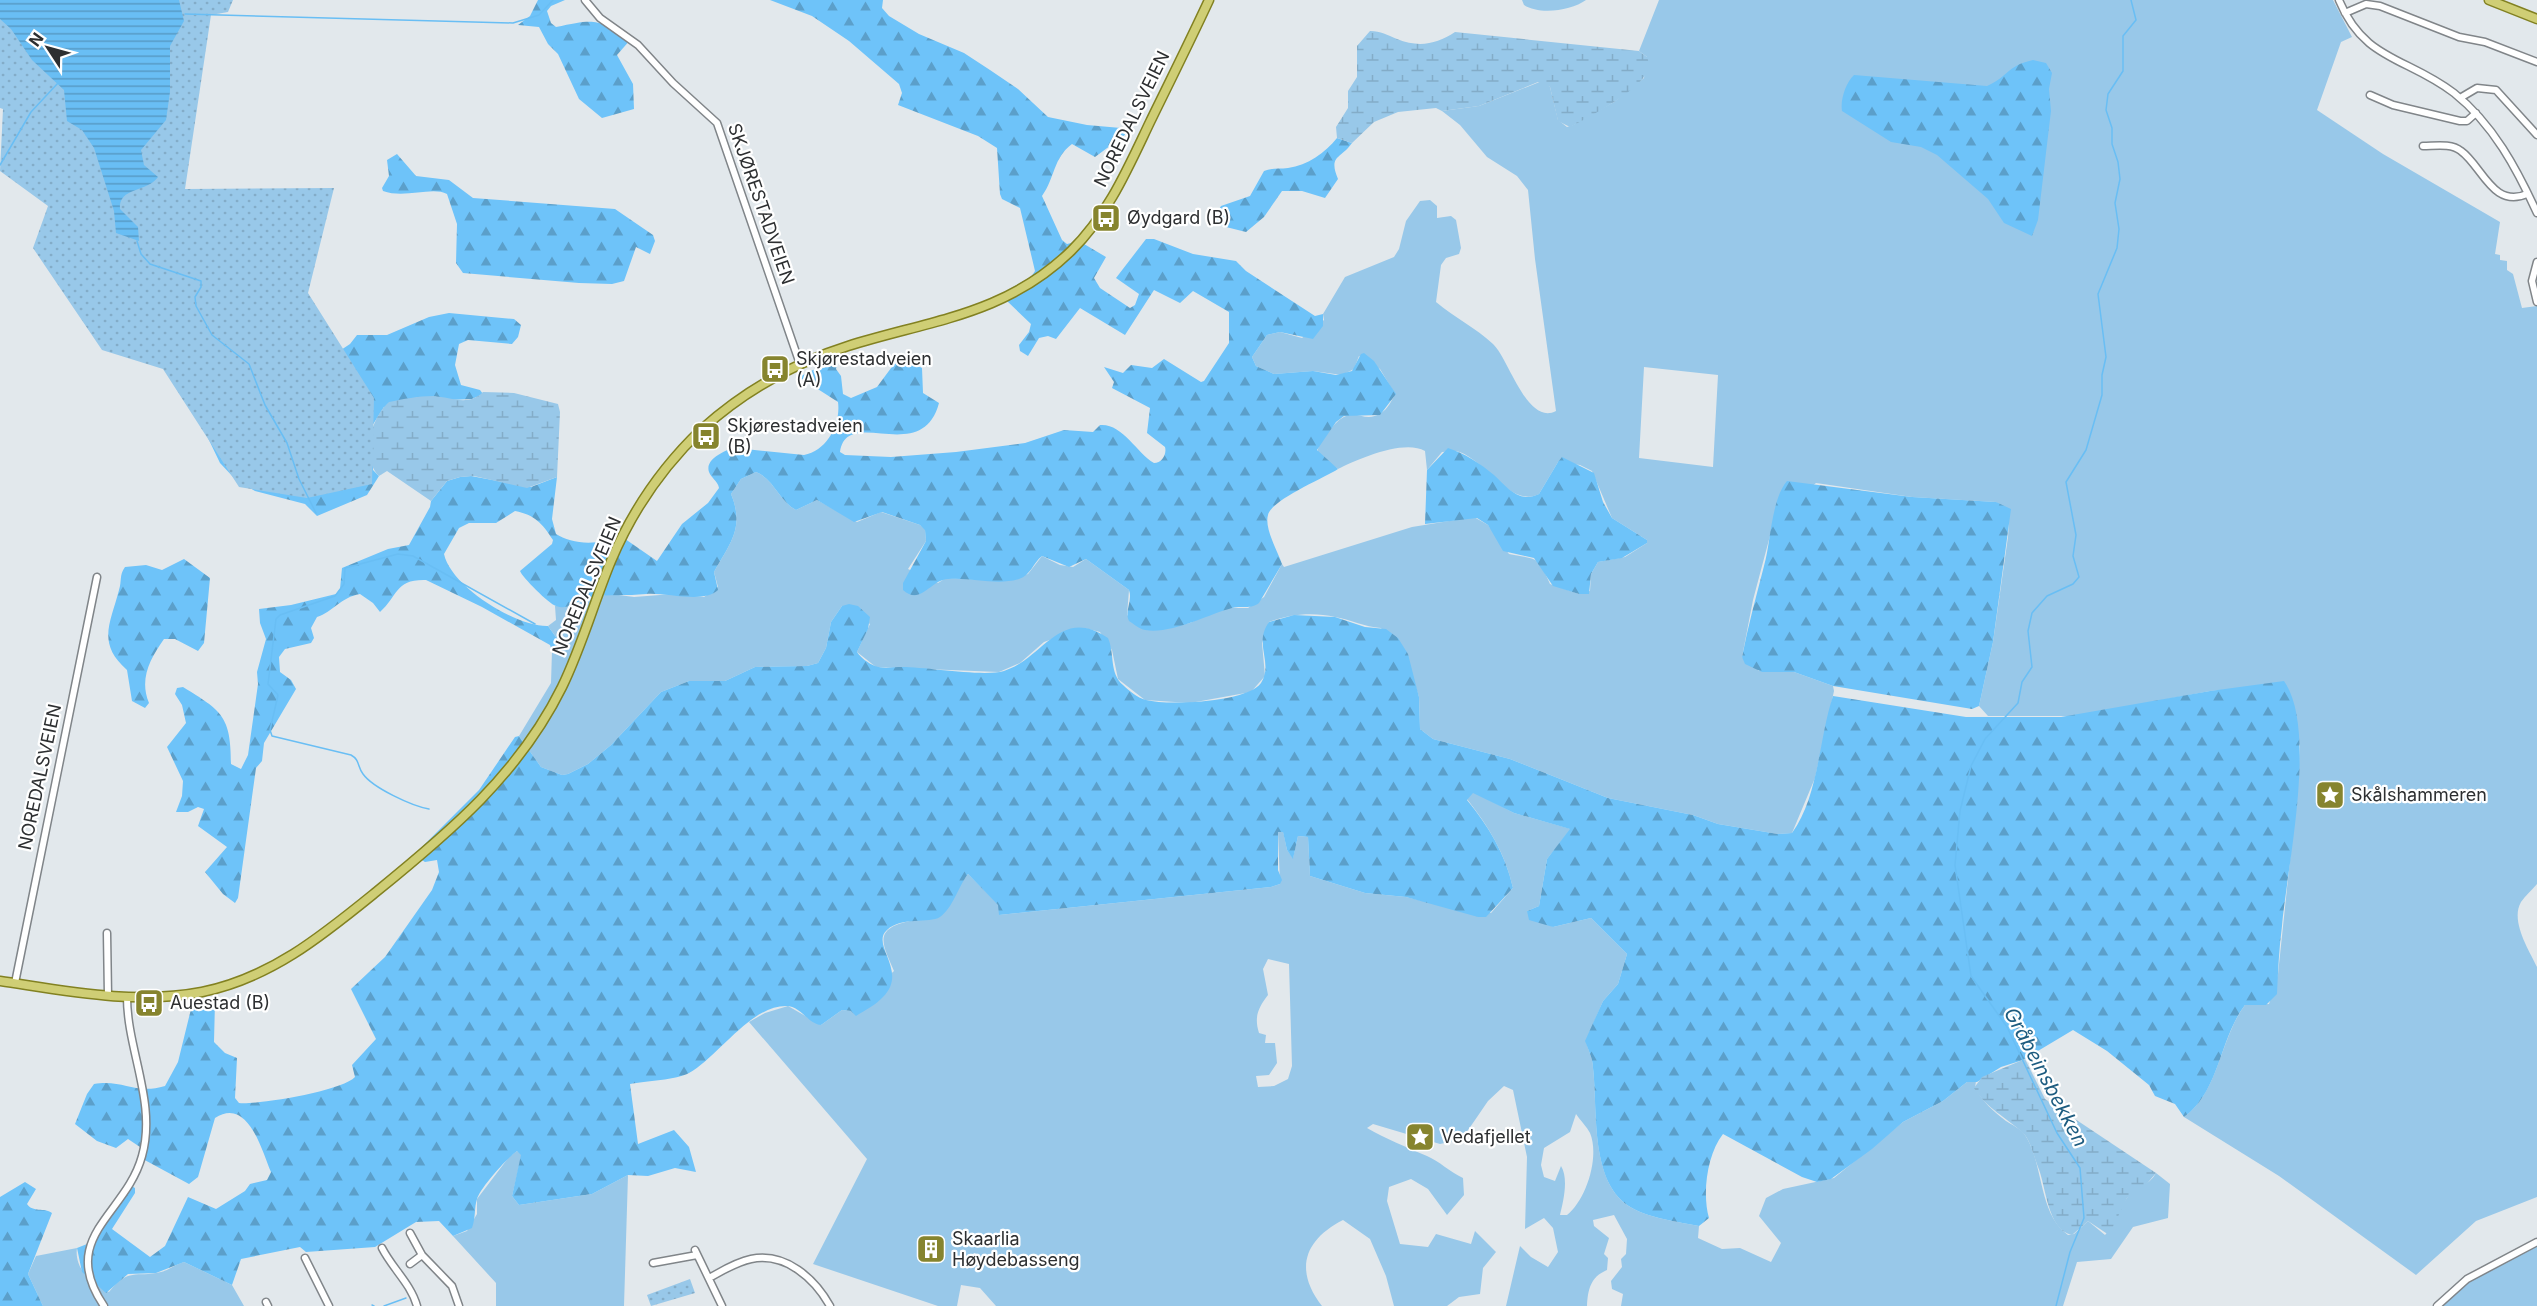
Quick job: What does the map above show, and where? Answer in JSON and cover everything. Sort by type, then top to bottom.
[{"type":"main road","name":"NOREDALSVEIEN","points":[[0,981],[127,997],[170,996],[207,991],[247,978],[280,963],[321,936],[465,819],[509,771],[548,714],[571,666],[622,538],[653,486],[682,450],[718,416],[766,382],[800,364],[848,346],[984,308],[1022,290],[1055,266],[1090,230],[1110,202],[1209,0]]},
{"type":"main road","points":[[2489,0],[2537,19]]},
{"type":"street","name":"SKJØRESTADVEIEN","points":[[585,0],[600,18],[638,45],[673,83],[717,123],[800,364]]},
{"type":"street","points":[[2338,0],[2355,30],[2371,46],[2432,78],[2476,113],[2502,147],[2537,213]]},
{"type":"street","points":[[2345,13],[2366,4],[2380,6],[2459,37],[2485,42],[2537,62]]},
{"type":"street","points":[[2460,98],[2477,88],[2496,90],[2537,135]]},
{"type":"street","points":[[2370,96],[2393,105],[2460,121],[2467,121],[2476,113]]},
{"type":"street","points":[[2423,146],[2447,146],[2458,149],[2487,183],[2500,193],[2515,198],[2527,194]]},
{"type":"street","points":[[2537,262],[2532,281],[2537,302]]},
{"type":"street","name":"NOREDALSVEIEN","points":[[15,983],[97,577]]},
{"type":"street","points":[[107,933],[108,996]]},
{"type":"street","points":[[104,1306],[89,1279],[87,1270],[90,1248],[102,1223],[135,1176],[142,1155],[146,1131],[144,1105],[129,1024],[127,997]]},
{"type":"street","points":[[410,1233],[422,1255],[449,1282],[459,1306]]},
{"type":"street","points":[[2437,1306],[2467,1279],[2537,1242]]},
{"type":"street","points":[[382,1248],[391,1266],[410,1289],[417,1306]]},
{"type":"street","points":[[653,1263],[696,1253],[722,1306]]},
{"type":"street","points":[[410,1264],[422,1255]]},
{"type":"street","points":[[305,1258],[329,1306]]},
{"type":"street","points":[[709,1278],[750,1259],[777,1261],[804,1274],[823,1293],[831,1306]]},
{"type":"green space","points":[[0,0],[233,0],[228,12],[211,15],[185,189],[334,188],[308,293],[374,398],[372,484],[307,498],[239,487],[163,369],[102,350],[33,248],[48,206],[0,171],[3,109],[0,108]]},
{"type":"green space","points":[[538,0],[565,0],[551,6],[547,11],[551,23],[556,27],[595,22],[610,27],[631,39],[617,55],[633,84],[634,109],[602,118],[579,99],[558,54],[548,44],[539,27],[518,25],[530,16]]},
{"type":"green space","points":[[770,0],[883,0],[882,8],[889,16],[919,34],[964,53],[1018,89],[1048,117],[1087,125],[1121,128],[1126,134],[1095,157],[1072,144],[1061,156],[1042,196],[1062,240],[1067,244],[1079,241],[1106,257],[1094,278],[1100,288],[1130,308],[1135,305],[1139,294],[1116,278],[1146,239],[1154,239],[1193,254],[1236,261],[1246,271],[1315,316],[1323,314],[1323,326],[1313,339],[1280,332],[1267,335],[1252,357],[1256,366],[1274,374],[1313,371],[1336,375],[1352,371],[1361,354],[1364,353],[1374,361],[1396,394],[1380,415],[1344,416],[1336,422],[1317,450],[1338,469],[1288,496],[1271,509],[1267,520],[1268,526],[1282,564],[1259,603],[1232,608],[1166,630],[1145,630],[1129,621],[1127,613],[1129,590],[1086,559],[1069,567],[1042,556],[1026,575],[1019,579],[993,582],[948,579],[936,583],[920,594],[909,594],[903,590],[903,583],[926,541],[925,530],[920,525],[882,512],[854,522],[817,500],[796,510],[762,475],[756,472],[741,479],[731,494],[736,516],[734,535],[714,572],[718,590],[704,596],[654,594],[605,596],[586,598],[566,607],[556,606],[536,590],[520,571],[552,544],[553,540],[541,524],[533,517],[515,511],[496,523],[469,523],[459,528],[444,554],[449,567],[472,592],[487,603],[520,620],[548,626],[558,640],[552,651],[550,645],[482,607],[426,580],[416,580],[403,585],[380,612],[373,603],[360,594],[348,598],[317,617],[311,628],[314,638],[311,643],[285,649],[279,657],[280,672],[291,680],[296,689],[264,743],[262,761],[256,768],[238,898],[235,903],[223,894],[205,872],[227,847],[198,826],[204,809],[198,807],[188,812],[176,812],[182,796],[183,781],[167,747],[186,723],[182,705],[175,694],[177,688],[183,687],[196,695],[222,716],[229,735],[231,764],[241,769],[248,755],[258,684],[257,672],[266,639],[260,623],[259,609],[291,605],[336,594],[340,589],[342,568],[388,549],[409,545],[431,501],[447,481],[471,476],[531,487],[557,477],[552,519],[556,534],[570,540],[587,543],[603,540],[615,532],[657,561],[682,524],[708,503],[719,488],[709,472],[709,467],[710,462],[719,454],[740,444],[745,449],[804,455],[826,442],[835,427],[838,402],[799,377],[813,370],[837,365],[843,394],[851,398],[877,387],[894,364],[906,360],[922,368],[923,393],[939,403],[930,422],[917,431],[902,434],[856,434],[846,439],[840,452],[845,455],[891,457],[956,452],[1025,443],[1064,430],[1093,432],[1100,425],[1122,433],[1154,463],[1163,458],[1165,447],[1147,433],[1150,408],[1112,388],[1114,382],[1104,367],[1123,373],[1131,365],[1152,368],[1164,359],[1201,382],[1204,381],[1229,343],[1229,312],[1193,291],[1180,303],[1154,290],[1125,335],[1080,308],[1056,339],[1048,336],[1039,338],[1028,356],[1020,351],[1019,345],[1029,332],[1031,324],[1007,301],[1004,292],[1031,277],[1035,271],[1020,208],[1002,199],[1000,194],[997,148],[978,136],[898,105],[902,93],[899,84],[849,41],[812,16]]},
{"type":"green space","points":[[1522,0],[1586,0],[1572,7],[1546,11],[1530,8],[1524,5]]},
{"type":"green space","points":[[1659,0],[2333,0],[2352,37],[2341,42],[2317,110],[2383,154],[2500,222],[2495,254],[2500,255],[2500,260],[2507,261],[2507,270],[2513,274],[2522,308],[2537,306],[2537,884],[2521,902],[2518,918],[2522,935],[2537,967],[2537,1197],[2476,1221],[2416,1275],[2279,1176],[2184,1117],[2205,1094],[2230,1033],[2245,1005],[2269,1004],[2278,974],[2300,745],[2246,688],[2210,691],[2077,716],[1988,716],[1979,706],[1993,642],[2009,522],[1996,502],[1912,497],[1816,483],[1775,517],[1753,600],[1742,657],[1759,671],[1794,672],[1833,686],[1834,691],[1815,778],[1792,833],[1778,834],[1718,824],[1693,815],[1608,798],[1510,759],[1433,739],[1420,729],[1419,697],[1413,678],[1381,628],[1327,615],[1293,616],[1269,622],[1262,643],[1265,676],[1251,692],[1190,703],[1145,700],[1118,679],[1112,650],[1100,632],[1084,628],[1044,642],[1020,663],[999,672],[876,667],[857,652],[870,624],[842,606],[831,622],[826,648],[818,663],[807,666],[755,667],[725,681],[689,681],[661,692],[611,745],[588,764],[568,774],[562,775],[541,767],[519,736],[551,683],[552,651],[558,640],[548,626],[556,620],[555,606],[576,605],[585,599],[611,594],[634,597],[673,594],[704,597],[718,587],[714,572],[734,535],[736,516],[731,494],[741,479],[756,472],[762,475],[796,510],[817,500],[857,522],[881,512],[920,525],[925,529],[926,541],[908,569],[938,583],[946,578],[1006,581],[1028,574],[1042,556],[1060,565],[1073,567],[1086,559],[1129,590],[1127,615],[1146,630],[1190,623],[1208,614],[1229,608],[1248,608],[1264,597],[1282,564],[1284,567],[1412,527],[1474,517],[1488,525],[1509,554],[1531,558],[1539,563],[1550,584],[1579,594],[1590,591],[1591,574],[1598,562],[1625,557],[1647,543],[1647,540],[1612,518],[1592,471],[1580,465],[1558,462],[1539,494],[1528,497],[1507,489],[1477,462],[1456,451],[1442,452],[1427,470],[1425,451],[1405,447],[1381,452],[1338,469],[1318,454],[1319,447],[1334,425],[1342,418],[1349,415],[1374,416],[1388,407],[1395,394],[1380,369],[1359,356],[1354,369],[1342,375],[1313,371],[1274,374],[1256,366],[1252,357],[1267,335],[1280,332],[1302,338],[1324,320],[1323,314],[1345,277],[1394,257],[1399,249],[1406,221],[1420,201],[1430,200],[1437,206],[1437,218],[1451,216],[1456,220],[1461,248],[1459,254],[1446,258],[1441,265],[1436,302],[1493,344],[1520,389],[1536,409],[1546,413],[1556,411],[1528,190],[1517,176],[1487,157],[1460,125],[1442,111],[1479,106],[1542,81],[1550,87],[1558,120],[1567,127],[1614,102],[1644,78],[1647,57],[1639,51]],"holes":[[[1644,367],[1718,375],[1713,467],[1639,458]]]},
{"type":"green space","points":[[1370,31],[1381,32],[1405,42],[1420,44],[1435,42],[1455,32],[1639,51],[1647,57],[1650,66],[1646,75],[1628,93],[1570,127],[1558,121],[1550,87],[1538,82],[1479,106],[1442,111],[1436,108],[1398,112],[1374,122],[1352,143],[1337,138],[1336,127],[1348,108],[1348,91],[1357,77],[1357,46]]},
{"type":"green space","points":[[2033,60],[2046,63],[2052,73],[2049,89],[2051,111],[2038,220],[2032,236],[2004,223],[1988,199],[1937,155],[1921,147],[1891,142],[1842,111],[1844,92],[1854,75],[1987,86],[2017,65]]},
{"type":"green space","points":[[1337,138],[1352,143],[1335,161],[1334,166],[1338,179],[1325,198],[1302,191],[1282,191],[1264,217],[1246,232],[1218,225],[1215,216],[1221,206],[1250,196],[1264,171],[1288,168],[1309,161],[1327,149]]},
{"type":"green space","points":[[397,154],[416,176],[449,180],[473,198],[615,209],[653,235],[655,241],[650,254],[636,247],[624,281],[612,284],[463,273],[456,263],[457,224],[447,194],[434,191],[400,194],[383,191],[382,188],[389,176],[387,160]]},
{"type":"green space","points":[[449,313],[514,319],[521,325],[518,337],[512,344],[468,340],[459,344],[455,365],[461,385],[480,390],[483,394],[472,399],[384,407],[372,426],[373,470],[379,476],[367,495],[317,516],[305,504],[255,491],[235,479],[220,463],[208,438],[350,344],[357,335],[387,335],[429,317]]},
{"type":"green space","points":[[483,392],[514,393],[558,404],[560,412],[557,477],[527,488],[474,476],[460,477],[447,481],[431,501],[387,471],[379,476],[373,468],[370,459],[370,438],[377,418],[389,402],[433,396],[465,400],[477,397]]},
{"type":"green space","points":[[1448,448],[1472,459],[1514,493],[1525,497],[1539,494],[1562,457],[1594,473],[1603,502],[1612,518],[1647,540],[1647,543],[1622,558],[1598,562],[1591,574],[1589,594],[1579,594],[1553,586],[1534,558],[1503,551],[1488,525],[1477,518],[1425,524],[1427,470]]},
{"type":"green space","points":[[1787,481],[1912,497],[1996,502],[2011,509],[1993,642],[1979,706],[1972,709],[1833,686],[1794,672],[1762,672],[1745,664],[1742,657],[1749,623],[1775,510]]},
{"type":"green space","points":[[184,559],[210,578],[204,643],[198,651],[175,639],[164,639],[154,654],[146,677],[145,686],[149,703],[145,708],[132,701],[127,670],[117,660],[109,641],[108,632],[122,573],[125,567],[146,565],[162,570]]},
{"type":"green space","points":[[849,604],[858,606],[870,617],[868,629],[857,652],[872,665],[878,667],[995,673],[1018,665],[1064,631],[1077,628],[1091,629],[1108,638],[1116,675],[1131,692],[1146,700],[1172,703],[1207,701],[1241,695],[1261,683],[1265,668],[1263,638],[1269,622],[1294,615],[1335,617],[1365,627],[1386,629],[1398,638],[1408,654],[1419,697],[1420,729],[1433,739],[1510,759],[1608,798],[1693,815],[1718,824],[1778,834],[1792,833],[1808,802],[1833,696],[1966,717],[2061,717],[2210,691],[2284,681],[2294,703],[2299,731],[2300,764],[2294,835],[2280,943],[2277,994],[2266,1005],[2245,1005],[2236,1019],[2205,1093],[2184,1117],[2175,1104],[2155,1096],[2149,1085],[2107,1051],[2073,1030],[2023,1060],[2001,1067],[1977,1082],[1967,1082],[1943,1101],[1903,1122],[1872,1149],[1831,1179],[1817,1182],[1802,1177],[1723,1134],[1713,1152],[1707,1174],[1706,1198],[1709,1218],[1699,1226],[1655,1217],[1632,1208],[1618,1197],[1608,1182],[1598,1145],[1593,1065],[1585,1041],[1603,1001],[1618,984],[1627,954],[1591,918],[1553,927],[1529,920],[1527,911],[1539,906],[1547,859],[1570,829],[1514,813],[1473,793],[1467,800],[1495,841],[1506,863],[1513,888],[1486,917],[1478,917],[1406,897],[1365,893],[1310,876],[1308,837],[1298,836],[1293,859],[1287,850],[1283,832],[1278,832],[1278,870],[1282,880],[1280,884],[1271,887],[999,915],[998,905],[968,874],[945,913],[940,917],[900,923],[887,930],[883,936],[883,943],[891,968],[890,987],[883,997],[856,1016],[851,1011],[842,1010],[821,1025],[812,1022],[791,1007],[773,1008],[747,1023],[700,1066],[689,1073],[669,1079],[630,1084],[638,1144],[674,1130],[689,1147],[696,1172],[675,1168],[648,1176],[628,1175],[592,1194],[519,1205],[512,1196],[521,1155],[517,1151],[494,1174],[479,1194],[472,1228],[453,1236],[439,1221],[416,1222],[375,1247],[306,1252],[300,1247],[241,1259],[232,1285],[184,1262],[156,1273],[128,1274],[106,1293],[82,1272],[77,1248],[87,1244],[108,1208],[130,1185],[135,1188],[135,1193],[112,1229],[150,1257],[165,1246],[188,1197],[216,1209],[245,1191],[250,1184],[267,1180],[271,1172],[252,1129],[236,1114],[227,1113],[215,1118],[198,1177],[189,1184],[138,1156],[140,1147],[128,1139],[116,1148],[97,1141],[75,1124],[87,1094],[94,1084],[113,1083],[145,1089],[165,1086],[178,1062],[192,1005],[215,1002],[214,1042],[225,1053],[237,1058],[235,1098],[239,1103],[263,1102],[318,1092],[355,1077],[352,1065],[376,1039],[351,989],[385,957],[432,890],[439,872],[437,860],[425,862],[414,855],[479,790],[515,737],[519,736],[541,767],[562,775],[568,774],[588,764],[611,745],[661,692],[689,681],[725,681],[755,667],[807,666],[818,663],[826,648],[831,622],[842,606]]},
{"type":"green space","points":[[1473,792],[1514,813],[1571,829],[1547,859],[1539,906],[1527,911],[1553,927],[1591,918],[1627,954],[1618,984],[1603,1001],[1586,1041],[1593,1065],[1596,1124],[1602,1164],[1608,1182],[1618,1197],[1632,1208],[1655,1217],[1699,1226],[1698,1238],[1722,1249],[1740,1248],[1771,1262],[1781,1243],[1759,1216],[1766,1198],[1783,1189],[1834,1178],[1903,1122],[1943,1101],[1967,1082],[1976,1081],[1975,1088],[1985,1102],[2025,1135],[2036,1160],[2051,1215],[2068,1235],[2074,1234],[2088,1221],[2105,1235],[2127,1198],[2150,1181],[2156,1173],[2170,1184],[2168,1218],[2133,1227],[2111,1259],[2077,1262],[2063,1306],[1621,1306],[1623,1294],[1612,1289],[1611,1281],[1622,1267],[1621,1259],[1626,1254],[1627,1239],[1614,1215],[1593,1220],[1594,1226],[1609,1238],[1604,1254],[1608,1258],[1607,1270],[1593,1280],[1587,1306],[1506,1306],[1520,1246],[1531,1257],[1548,1267],[1558,1252],[1553,1228],[1544,1218],[1525,1229],[1527,1157],[1513,1090],[1504,1086],[1488,1101],[1462,1139],[1440,1144],[1373,1124],[1367,1128],[1431,1158],[1463,1178],[1464,1195],[1447,1215],[1428,1189],[1411,1179],[1389,1187],[1387,1201],[1400,1244],[1428,1247],[1436,1234],[1471,1244],[1475,1231],[1496,1252],[1483,1268],[1480,1294],[1459,1297],[1447,1306],[1394,1306],[1386,1276],[1370,1239],[1343,1220],[1319,1237],[1307,1257],[1308,1280],[1322,1306],[996,1306],[980,1288],[961,1285],[957,1306],[938,1306],[813,1264],[867,1159],[749,1022],[765,1013],[788,1006],[821,1025],[842,1010],[851,1011],[894,971],[884,945],[886,933],[890,928],[898,924],[924,919],[936,912],[947,903],[968,874],[999,905],[999,915],[1271,887],[1280,884],[1278,832],[1283,831],[1287,850],[1293,858],[1298,836],[1308,837],[1310,876],[1365,893],[1406,897],[1448,907],[1491,913],[1513,888],[1506,863],[1495,841],[1467,799]],"holes":[[[1268,959],[1289,964],[1292,1066],[1288,1079],[1274,1086],[1258,1087],[1256,1076],[1269,1075],[1277,1063],[1275,1043],[1265,1043],[1266,1035],[1259,1033],[1257,1022],[1259,1009],[1268,995],[1263,969]],[[1576,1114],[1590,1133],[1593,1143],[1592,1166],[1580,1199],[1567,1215],[1560,1215],[1565,1190],[1563,1171],[1561,1166],[1555,1181],[1544,1177],[1541,1165],[1544,1148],[1570,1132]]]},
{"type":"green space","points":[[2025,1059],[2045,1099],[2156,1173],[2145,1186],[2127,1198],[2109,1235],[2088,1221],[2072,1235],[2057,1225],[2052,1216],[2028,1139],[1985,1102],[1974,1088],[1982,1077]]},
{"type":"green space","points":[[517,1151],[522,1154],[512,1196],[519,1205],[592,1194],[628,1175],[624,1306],[496,1306],[496,1283],[453,1236],[467,1231],[477,1214],[477,1199],[509,1157]]},
{"type":"green space","points":[[25,1182],[36,1189],[27,1204],[29,1207],[52,1213],[28,1274],[43,1306],[0,1306],[0,1197]]},
{"type":"green space","points":[[2537,1242],[2537,1306],[2437,1306],[2448,1293]]},
{"type":"green space","points":[[77,1248],[78,1263],[81,1269],[96,1285],[109,1292],[127,1276],[161,1272],[184,1262],[232,1285],[244,1306],[43,1306],[28,1274],[36,1256]]},
{"type":"green space","points":[[690,1279],[695,1293],[651,1306],[647,1295]]},
{"type":"shaded area","points":[[0,0],[179,0],[184,21],[170,46],[170,92],[166,120],[141,150],[144,165],[158,177],[148,185],[129,193],[121,202],[120,209],[138,227],[139,241],[116,233],[114,211],[94,148],[82,130],[67,121],[64,90],[32,60],[11,29],[0,19]]},
{"type":"waterway","points":[[185,14],[513,23],[539,15],[553,0]]},
{"type":"waterway","name":"Gråbeinsbekken","points":[[2056,1306],[2070,1252],[2084,1218],[2080,1168],[2057,1133],[2007,1027],[1971,976],[1955,865],[1960,811],[1971,766],[1985,739],[2018,703],[2022,682],[2032,667],[2028,631],[2032,613],[2047,596],[2073,584],[2079,577],[2073,556],[2076,535],[2066,482],[2086,450],[2102,395],[2102,375],[2106,357],[2098,294],[2117,248],[2119,229],[2115,203],[2120,179],[2118,162],[2112,144],[2112,128],[2106,110],[2108,94],[2123,71],[2123,36],[2136,20],[2131,0]]},
{"type":"waterway","points":[[0,165],[31,112],[58,83]]},
{"type":"waterway","points":[[137,241],[141,254],[150,264],[201,281],[201,287],[195,297],[196,306],[212,335],[249,364],[265,405],[287,443],[299,479],[316,513]]},
{"type":"waterway","points":[[429,809],[403,800],[375,785],[363,774],[356,759],[351,755],[272,736],[270,730],[278,695],[268,684],[276,619],[280,615],[335,596],[344,584],[345,568],[398,554],[413,556],[535,624]]},
{"type":"waterway","points":[[384,1306],[406,1298]]},
{"type":"place","name":"Øydgard (B)","points":[[1106,218]]},
{"type":"place","name":"Skjørestadveien (A)","points":[[775,369]]},
{"type":"place","name":"Skjørestadveien (B)","points":[[706,436]]},
{"type":"place","name":"Skålshammeren","points":[[2330,795]]},
{"type":"place","name":"Auestad (B)","points":[[149,1003]]},
{"type":"place","name":"Vedafjellet","points":[[1420,1137]]},
{"type":"place","name":"Skaarlia Høydebasseng","points":[[931,1249]]}]
